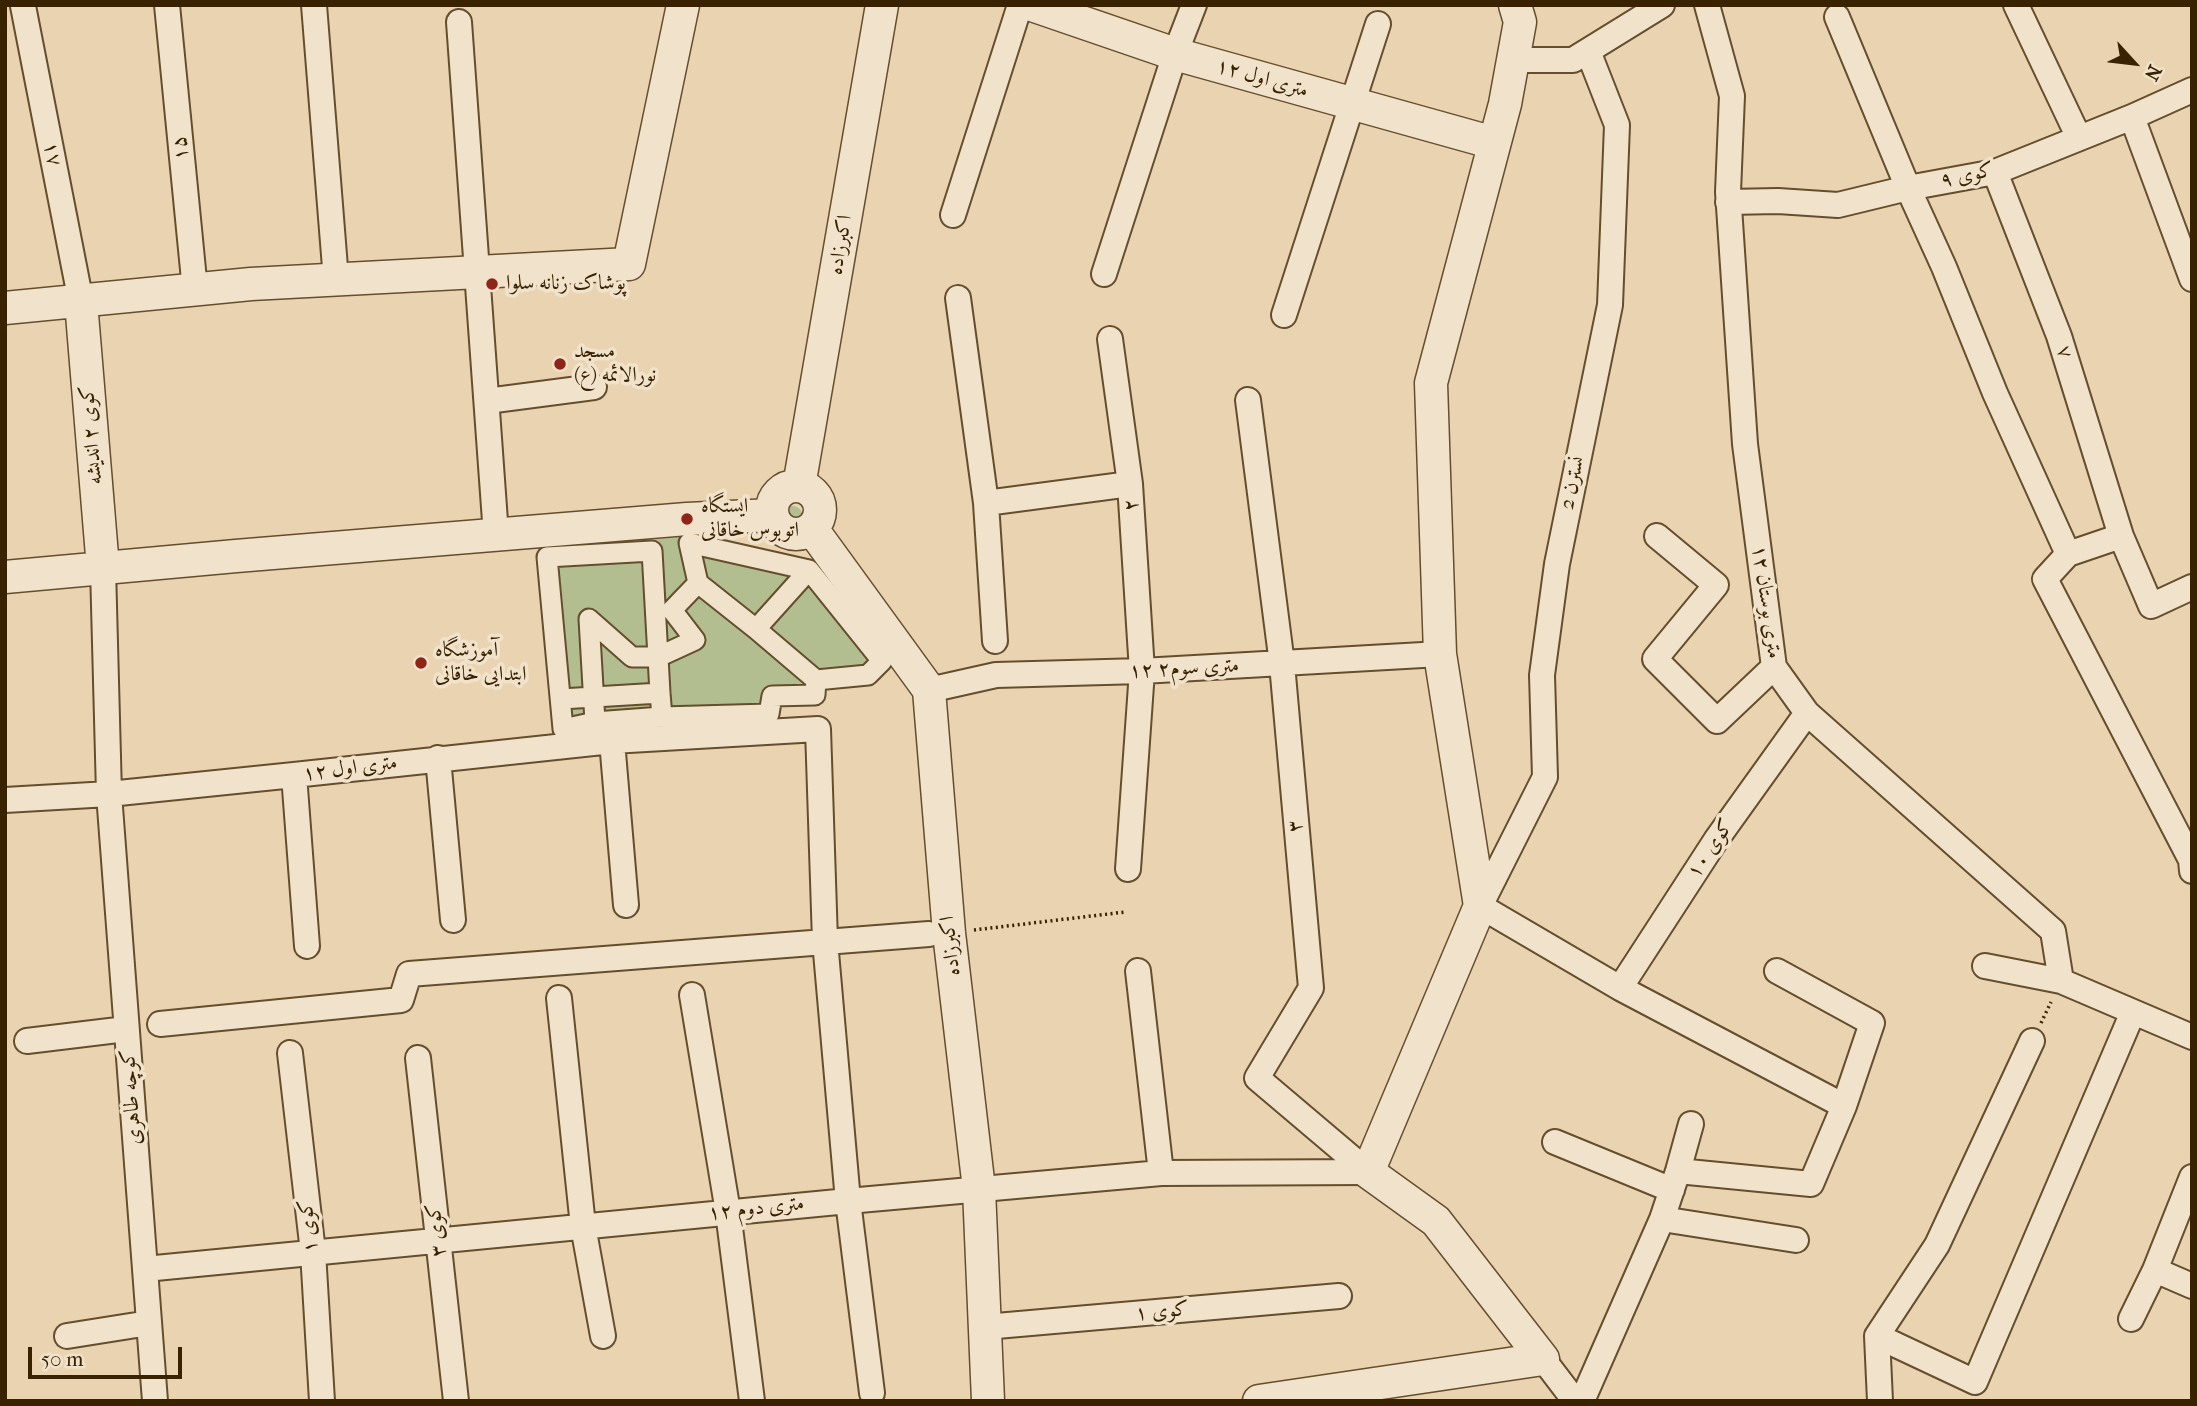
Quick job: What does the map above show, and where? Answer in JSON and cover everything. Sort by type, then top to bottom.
[{"type":"street","name":"۱۵","points":[[167,5],[195,290]]},
{"type":"street","points":[[313,5],[336,280]]},
{"type":"street","points":[[5,308],[336,280],[629,264],[683,5]]},
{"type":"street","name":"اکبرزاده","points":[[799,486],[882,5]]},
{"type":"street","points":[[953,215],[1020,5]]},
{"type":"street","name":"۱۲ متری اول","points":[[1032,5],[1175,54],[1494,143]]},
{"type":"street","points":[[1104,274],[1175,54],[1194,5]]},
{"type":"street","points":[[1515,5],[1520,22],[1514,60],[1431,383],[1440,654],[1480,906],[1368,1172],[1436,1221],[1575,1401]]},
{"type":"street","points":[[1514,60],[1573,60],[1662,5]]},
{"type":"street","name":"۱۲ متری بوستان","points":[[1707,5],[1732,96],[1728,202],[1745,444],[1774,667],[1807,713],[2053,931],[2061,981]]},
{"type":"street","points":[[2016,5],[2080,138]]},
{"type":"street","name":"۱۷","points":[[23,6],[81,302]]},
{"type":"street","points":[[1837,17],[1995,393],[2068,554]]},
{"type":"street","points":[[459,22],[496,534]]},
{"type":"street","points":[[1284,315],[1378,24]]},
{"type":"street","name":"نسترن 2","points":[[1480,906],[1545,777],[1542,676],[1555,576],[1610,305],[1617,125],[1588,51]]},
{"type":"street","name":"کوی ۹","points":[[1728,202],[1778,201],[1838,205],[1908,188],[1995,172],[2133,117],[2192,90]]},
{"type":"street","points":[[2133,117],[2192,279]]},
{"type":"street","name":"۷","points":[[1995,172],[2059,336],[2120,536],[2151,606],[2192,587]]},
{"type":"street","points":[[958,298],[986,503],[995,641]]},
{"type":"street","name":"کوی ۲ اندیشه","points":[[81,302],[103,568]]},
{"type":"street","name":"۲","points":[[1110,339],[1130,484],[1142,671],[1128,869]]},
{"type":"street","points":[[487,401],[594,387]]},
{"type":"street","name":"۳","points":[[1248,400],[1282,664],[1311,988],[1257,1078],[1368,1172]]},
{"type":"street","points":[[986,503],[1130,484]]},
{"type":"street","points":[[799,486],[813,492],[820,506],[817,522],[812,529],[796,535],[788,534],[780,530],[771,507],[778,493],[784,488],[799,486]]},
{"type":"street","points":[[5,577],[496,534],[772,515]]},
{"type":"street","points":[[812,529],[929,690]]},
{"type":"street","points":[[1657,536],[1716,585],[1655,660],[1717,721],[1774,667]]},
{"type":"street","points":[[2120,536],[2068,554],[2045,579],[2190,860],[2192,871]]},
{"type":"street","points":[[689,543],[809,570],[882,662],[868,676],[816,680],[698,583],[689,543]]},
{"type":"street","points":[[662,717],[652,551],[547,557],[563,729],[594,722],[662,717],[769,714],[772,696],[815,695],[816,680]]},
{"type":"street","points":[[103,568],[108,794]]},
{"type":"street","points":[[756,629],[809,570]]},
{"type":"street","points":[[594,722],[589,620],[632,657],[658,657],[695,640],[672,610],[698,583]]},
{"type":"street","name":"۱۲ متری سوم۲","points":[[929,690],[996,675],[1142,671],[1440,654]]},
{"type":"street","name":"اکبرزاده","points":[[929,690],[939,933],[979,1189],[988,1401]]},
{"type":"street","points":[[561,699],[660,693]]},
{"type":"street","name":"کوی ۱۰","points":[[1620,988],[1716,840],[1807,713]]},
{"type":"street","name":"۱۲ متری اول","points":[[5,800],[108,794],[612,741],[818,729],[825,941]]},
{"type":"street","points":[[612,741],[626,905]]},
{"type":"street","points":[[438,758],[453,920]]},
{"type":"street","points":[[294,775],[307,946]]},
{"type":"street","name":"کوچه طاهری","points":[[108,794],[155,1401]]},
{"type":"street","points":[[1480,906],[1620,988],[1844,1106]]},
{"type":"street","points":[[160,1024],[401,1000],[409,974],[939,933]]},
{"type":"street","points":[[825,941],[848,1200],[872,1393]]},
{"type":"street","points":[[1985,966],[2061,981],[2192,1037]]},
{"type":"street","points":[[1139,971],[1161,1173]]},
{"type":"street","points":[[1555,1142],[1675,1181],[1811,1184],[1844,1106],[1872,1023],[1777,971]]},
{"type":"street","points":[[692,995],[728,1212],[752,1401]]},
{"type":"street","points":[[559,998],[583,1226],[603,1336]]},
{"type":"street","points":[[1877,1336],[1975,1381],[2133,1013]]},
{"type":"street","points":[[27,1041],[127,1028]]},
{"type":"street","points":[[1880,1401],[1877,1336],[1937,1245],[2032,1041]]},
{"type":"street","name":"کوی ۱","points":[[290,1053],[313,1252],[322,1401]]},
{"type":"street","name":"کوی ۳","points":[[418,1058],[456,1401]]},
{"type":"street","points":[[1582,1401],[1662,1219],[1691,1124]]},
{"type":"street","name":"۱۲ متری دوم","points":[[145,1269],[848,1200],[1161,1173],[1368,1172]]},
{"type":"street","points":[[2131,1319],[2155,1270],[2192,1177]]},
{"type":"street","points":[[1662,1219],[1796,1240]]},
{"type":"street","points":[[2155,1270],[2192,1286]]},
{"type":"street","name":"کوی ۱","points":[[985,1327],[1339,1296]]},
{"type":"street","points":[[67,1336],[149,1323]]},
{"type":"street","points":[[1259,1401],[1543,1359]]},
{"type":"path","points":[[939,933],[1125,912]]},
{"type":"path","points":[[2032,1041],[2061,981]]},
{"type":"green space","points":[[792,506],[800,509],[803,517],[800,525],[792,528],[784,525],[781,517],[784,509]]},
{"type":"green space","points":[[690,536],[816,564],[891,662],[822,685],[778,704],[558,736],[540,551]]},
{"type":"place","name":"پوشاک زنانه سلوا","points":[[492,284]]},
{"type":"place","name":"مسجد نورالائمه (ع)","points":[[560,364]]},
{"type":"place","name":"ایستگاه اتوبوس خاقانی","points":[[687,519]]},
{"type":"place","name":"آموزشگاه ابتدایی خاقانی","points":[[421,663]]}]
